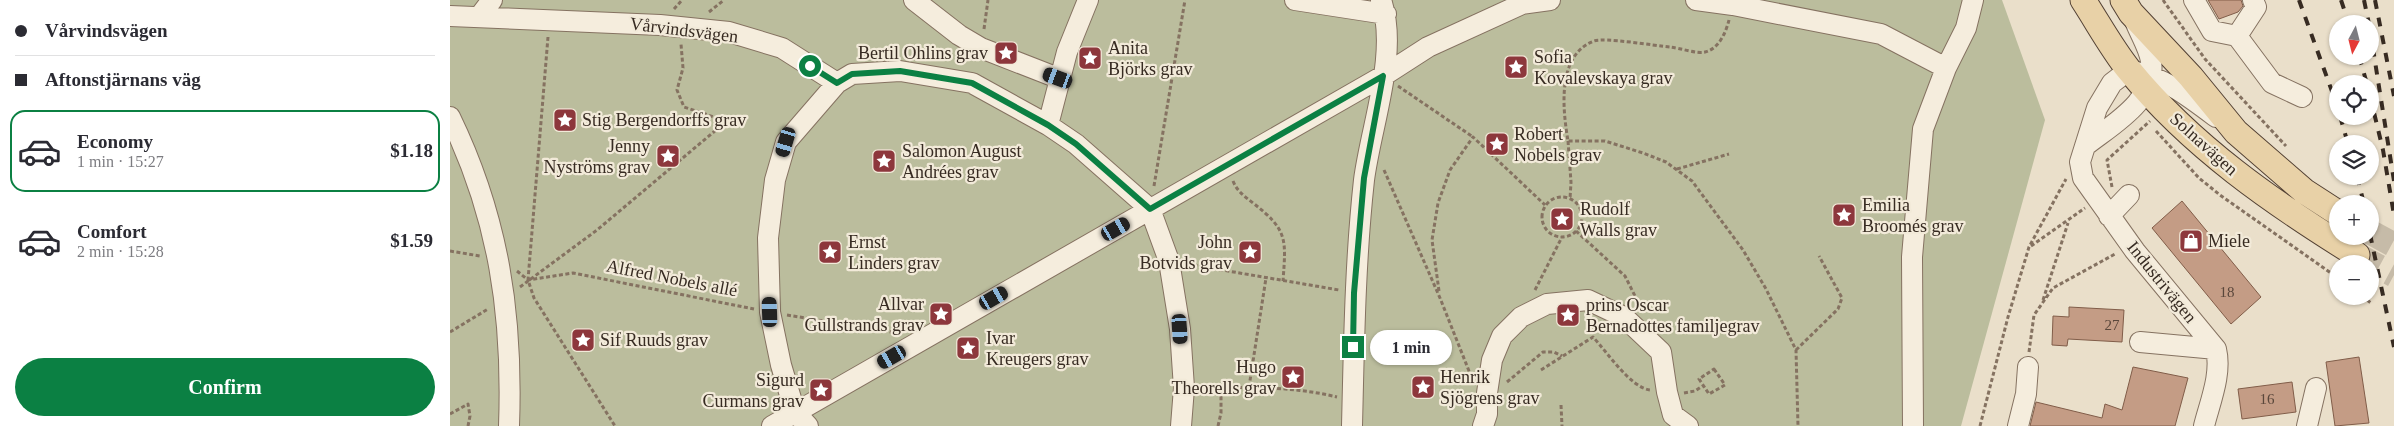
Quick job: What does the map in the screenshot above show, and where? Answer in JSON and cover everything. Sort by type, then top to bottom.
[{"type":"main road","name":"Solnavägen","points":[[2083,0],[2135,79],[2204,148],[2242,179],[2301,220],[2357,255]]},
{"type":"main road","name":"Solnavägen","points":[[2127,7],[2236,132],[2304,191],[2329,207]]},
{"type":"street","points":[[479,17],[492,0]]},
{"type":"street","points":[[914,0],[959,35],[981,48],[1058,78]]},
{"type":"street","points":[[1048,125],[1058,78],[1088,0]]},
{"type":"street","points":[[1295,0],[1384,7],[1383,76],[1364,178],[1354,293],[1352,426]]},
{"type":"street","points":[[772,426],[801,419],[925,338],[1383,76],[1428,47],[1522,4],[1550,0]]},
{"type":"street","points":[[1696,0],[1733,5],[1881,34],[1946,68]]},
{"type":"street","points":[[1914,426],[1912,257],[1923,129],[1946,68],[1966,28],[1973,0]]},
{"type":"street","points":[[2194,0],[2212,31],[2237,36],[2272,83],[2302,97]]},
{"type":"street","points":[[2237,36],[2256,7],[2253,0]]},
{"type":"street","points":[[2085,146],[2134,108],[2135,79],[2151,60],[2127,7]]},
{"type":"street","name":"Vårvindsvägen","points":[[450,16],[692,27],[729,32],[782,48],[837,83]]},
{"type":"street","points":[[801,419],[781,365],[770,312],[768,238],[775,180],[786,142],[837,83],[852,74],[900,71],[972,83],[1048,125],[1076,144],[1150,209],[1170,261],[1180,329],[1184,388],[1181,426]]},
{"type":"street","points":[[2135,79],[2180,90],[2236,132]]},
{"type":"street","name":"Industrivägen","points":[[2135,79],[2096,108],[2080,162],[2083,178],[2135,250],[2216,349]]},
{"type":"street","points":[[450,117],[481,191],[505,299],[511,369],[509,426]]},
{"type":"street","points":[[2109,216],[2121,190]]},
{"type":"street","points":[[1483,426],[1487,414],[1487,393],[1492,360],[1502,336],[1521,317],[1547,304],[1588,300],[1624,317],[1661,352],[1667,392],[1674,415],[1688,426]]},
{"type":"street","points":[[2140,342],[2216,349],[2219,360],[2218,371],[2204,426]]},
{"type":"street","points":[[2018,426],[2026,394],[2028,367]]},
{"type":"street","points":[[2307,426],[2316,388]]},
{"type":"path","points":[[450,332],[505,299],[597,230],[722,125],[720,118],[684,107],[677,90],[683,68],[681,41],[692,27],[724,0]]},
{"type":"path","points":[[981,48],[988,0]]},
{"type":"path","points":[[1150,209],[1185,0]]},
{"type":"path","points":[[2163,0],[2205,59],[2293,153]]},
{"type":"path","points":[[1570,199],[1571,182],[1568,141],[1563,112],[1569,68],[1578,53],[1594,41],[1625,42],[1704,52],[1718,44],[1726,31],[1733,5]]},
{"type":"path","points":[[549,19],[528,280],[534,298],[615,426]]},
{"type":"path","points":[[1383,76],[1473,137],[1545,205]]},
{"type":"path","points":[[2121,190],[2107,160],[2147,122],[2199,178],[2220,195],[2329,272]]},
{"type":"path","points":[[1440,298],[1432,240],[1438,203],[1450,170],[1473,137]]},
{"type":"path","points":[[1568,141],[1605,140],[1666,162],[1692,181],[1743,250],[1766,289],[1796,350],[1798,426]]},
{"type":"path","points":[[1372,142],[1440,298],[1472,378]]},
{"type":"path","points":[[1676,169],[1728,154]]},
{"type":"path","points":[[1226,166],[1236,190],[1279,226],[1285,246],[1282,281]]},
{"type":"path","points":[[1980,426],[2008,317],[2029,247],[2068,176],[2072,184]]},
{"type":"path","points":[[1556,198],[1570,199],[1579,207],[1581,214],[1580,226],[1576,231],[1562,237],[1550,234],[1542,224],[1541,217],[1545,205],[1556,198]]},
{"type":"path","points":[[2080,201],[2089,216]]},
{"type":"path","points":[[2029,247],[2068,222],[2085,208]]},
{"type":"path","points":[[2042,303],[2047,281],[2068,222]]},
{"type":"path","points":[[1576,231],[1625,276],[1643,312]]},
{"type":"path","points":[[1535,290],[1562,237]]},
{"type":"path","points":[[2028,367],[2034,315],[2042,303],[2053,288],[2116,253],[2111,246]]},
{"type":"path","points":[[450,251],[497,258],[528,280]]},
{"type":"path","points":[[1796,350],[1838,309],[1842,298],[1819,256]]},
{"type":"path","points":[[1170,261],[1354,293]]},
{"type":"path","name":"Alfred Nobels allé","points":[[528,280],[573,273],[770,312],[925,338]]},
{"type":"path","points":[[1250,387],[1266,278]]},
{"type":"path","points":[[1541,370],[1594,338],[1629,378],[1644,390],[1667,392]]},
{"type":"path","points":[[1487,393],[1503,385],[1543,352],[1554,352],[1562,356]]},
{"type":"path","points":[[1714,369],[1724,385],[1709,394],[1704,386],[1699,378],[1714,369]]},
{"type":"path","points":[[1695,391],[1704,386]]},
{"type":"path","points":[[1184,388],[1250,387],[1310,391],[1352,401]]},
{"type":"path","points":[[1218,426],[1221,413],[1221,388]]},
{"type":"path","points":[[450,414],[468,404],[470,416],[468,426]]},
{"type":"path","points":[[1561,405],[1562,426]]},
{"type":"green space","points":[[450,0],[2002,0],[2045,120],[1961,426],[450,426]]},
{"type":"building","points":[[2208,0],[2241,0],[2243,6],[2238,12],[2219,19]]},
{"type":"building","points":[[2182,201],[2261,297],[2231,324],[2152,228]]},
{"type":"building","points":[[2069,307],[2124,310],[2122,342],[2068,339],[2067,346],[2052,345],[2053,316],[2069,317]]},
{"type":"building","points":[[2359,357],[2369,423],[2335,426],[2326,362]]},
{"type":"building","points":[[2133,367],[2188,378],[2175,426],[2030,426],[2036,402],[2102,418],[2105,404],[2122,410]]},
{"type":"building","points":[[2292,382],[2296,412],[2242,419],[2238,389]]},
{"type":"tunnel","points":[[2379,237],[2394,245]]},
{"type":"tunnel","points":[[2379,267],[2394,275]]},
{"type":"railway","points":[[2299,0],[2329,83]]},
{"type":"railway","points":[[2341,0],[2346,15]]},
{"type":"railway","points":[[2364,0],[2367,15]]},
{"type":"railway","points":[[2375,0],[2394,96]]},
{"type":"railway","points":[[2362,65],[2364,75]]},
{"type":"railway","points":[[2376,65],[2394,181]]},
{"type":"railway","points":[[2343,125],[2345,135]]},
{"type":"railway","points":[[2377,125],[2394,215]]},
{"type":"railway","points":[[2359,185],[2362,195]]},
{"type":"railway","points":[[2372,245],[2394,347]]},
{"type":"place","name":"Bertil Ohlins grav","points":[[1006,53]]},
{"type":"place","name":"Anita Björks grav","points":[[1090,58]]},
{"type":"place","name":"Sofia Kovalevskaya grav","points":[[1516,67]]},
{"type":"place","name":"Stig Bergendorffs grav","points":[[565,120]]},
{"type":"place","name":"Robert Nobels grav","points":[[1497,144]]},
{"type":"place","name":"Jenny Nyströms grav","points":[[668,156]]},
{"type":"place","name":"Salomon August Andrées grav","points":[[884,161]]},
{"type":"place","name":"Emilia Broomés grav","points":[[1844,215]]},
{"type":"place","name":"Rudolf Walls grav","points":[[1562,219]]},
{"type":"place","name":"Miele","points":[[2191,241]]},
{"type":"place","name":"Ernst Linders grav","points":[[830,252]]},
{"type":"place","name":"John Botvids grav","points":[[1250,252]]},
{"type":"place","name":"Allvar Gullstrands grav","points":[[941,314]]},
{"type":"place","name":"prins Oscar Bernadottes familjegrav","points":[[1568,315]]},
{"type":"place","name":"Sif Ruuds grav","points":[[583,340]]},
{"type":"place","name":"Ivar Kreugers grav","points":[[968,348]]},
{"type":"place","name":"Hugo Theorells grav","points":[[1293,377]]},
{"type":"place","name":"Henrik Sjögrens grav","points":[[1423,387]]},
{"type":"place","name":"Sigurd Curmans grav","points":[[821,390]]},
{"type":"route","points":[[810,66],[837,83],[852,74],[900,71],[972,83],[1048,125],[1076,144],[1150,209],[1383,76],[1364,178],[1354,293],[1353,347]]}]
